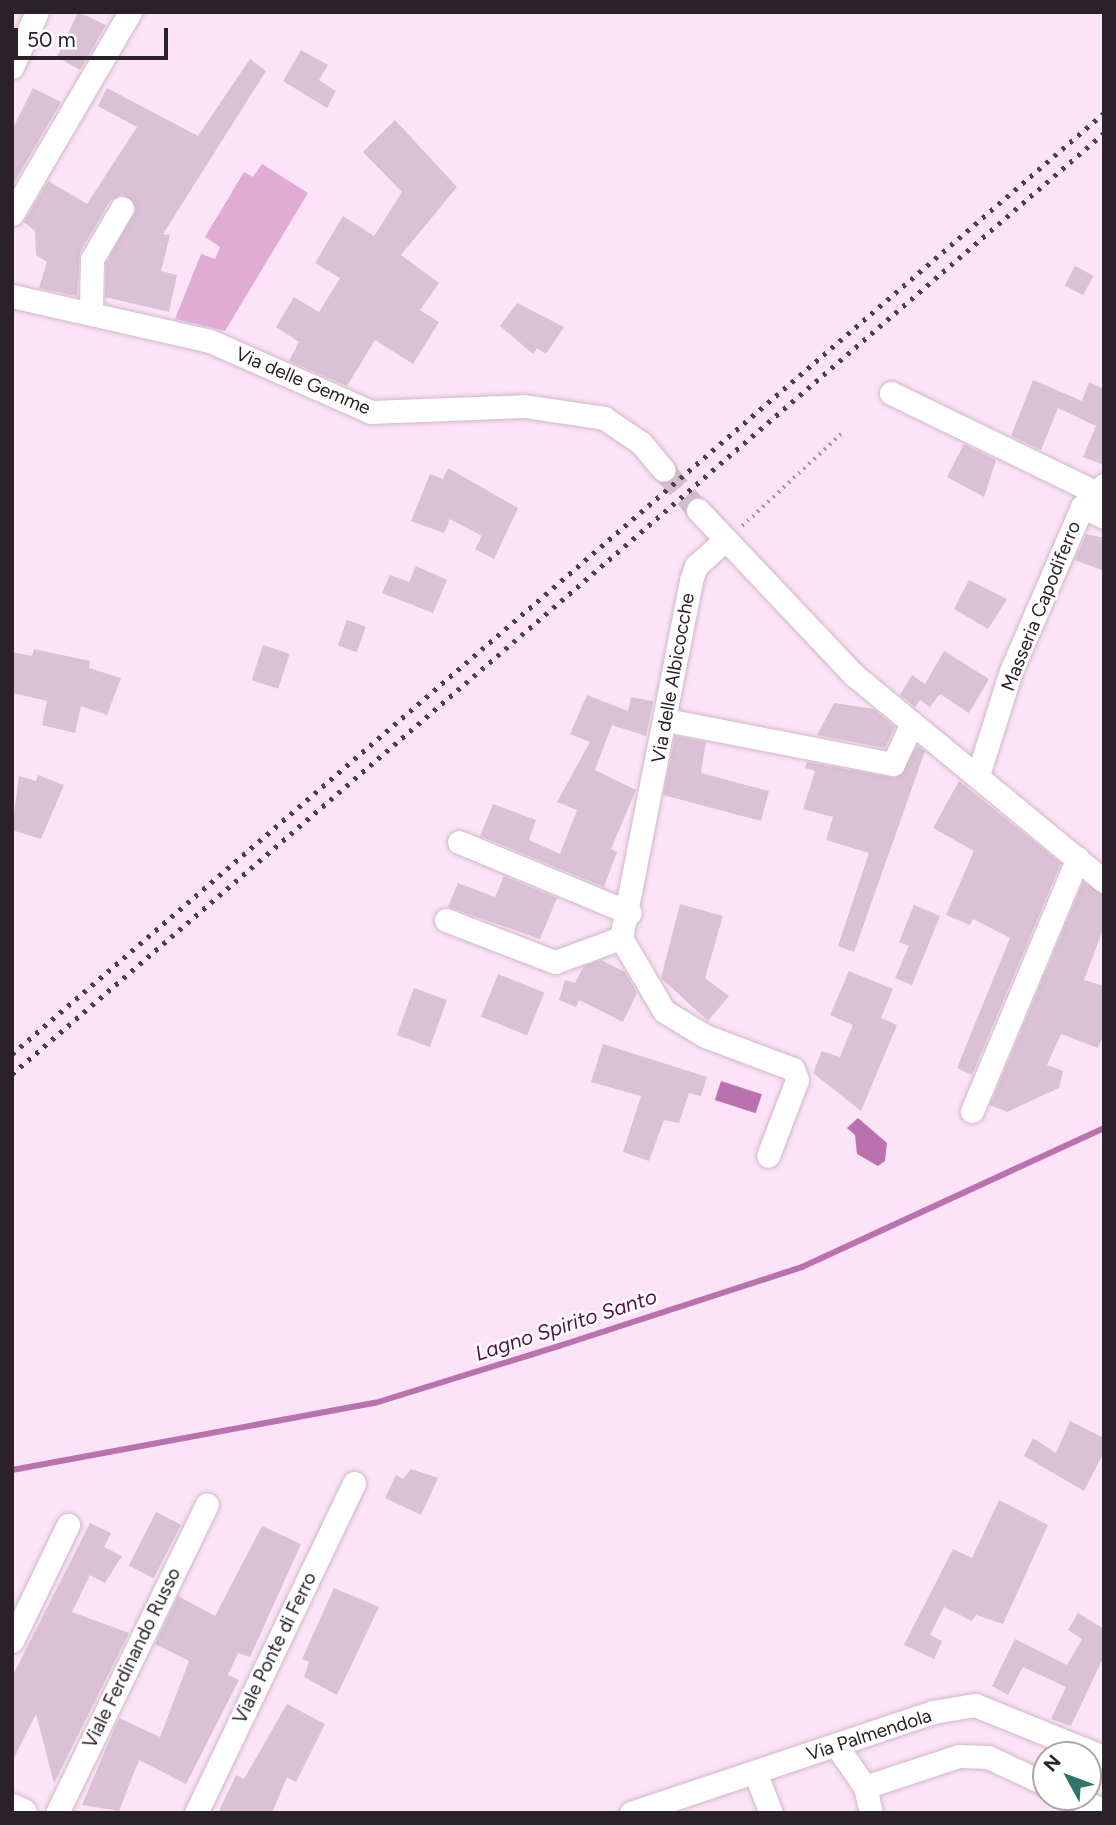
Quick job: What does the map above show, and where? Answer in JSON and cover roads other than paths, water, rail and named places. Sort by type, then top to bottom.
[{"type":"main road","points":[[12,1808],[23,1813]]},
{"type":"street","points":[[12,67],[37,12]]},
{"type":"street","points":[[12,214],[130,12]]},
{"type":"street","points":[[91,310],[92,259],[122,208]]},
{"type":"street","name":"Via delle Gemme","points":[[12,296],[91,310],[210,341],[371,412],[524,406],[604,418],[641,443],[664,470]]},
{"type":"street","points":[[891,393],[1093,495],[1104,517]]},
{"type":"street","name":"Masseria Capodiferro","points":[[978,775],[1011,671],[1093,495]]},
{"type":"street","points":[[698,510],[798,622],[911,724],[978,775],[1104,881]]},
{"type":"street","name":"Via delle Albicocche","points":[[621,938],[630,913],[691,580],[696,566],[725,540]]},
{"type":"street","points":[[666,720],[893,764],[911,724]]},
{"type":"street","points":[[459,842],[630,913]]},
{"type":"street","points":[[972,1111],[1078,858]]},
{"type":"street","points":[[446,920],[555,962],[621,938],[664,1011],[705,1035],[793,1069],[797,1080],[768,1156]]},
{"type":"street","name":"Viale Ponte di Ferro","points":[[196,1813],[354,1483]]},
{"type":"street","name":"Viale Ferdinando Russo","points":[[57,1813],[207,1504]]},
{"type":"street","points":[[12,1641],[68,1525]]},
{"type":"street","name":"Via Palmendola","points":[[651,1810],[836,1745],[975,1705],[1104,1757]]},
{"type":"street","points":[[836,1745],[865,1787],[871,1813]]},
{"type":"street","points":[[865,1787],[958,1756],[988,1757],[1032,1777]]},
{"type":"street","points":[[755,1772],[771,1813]]},
{"type":"waterway","name":"Lagno Spirito Santo","points":[[12,1470],[375,1403],[559,1346],[802,1267],[1104,1128]]},
{"type":"tunnel","points":[[664,470],[698,510]]},
{"type":"railway","points":[[12,1054],[1104,113]]},
{"type":"railway","points":[[12,1074],[1104,133]]}]
